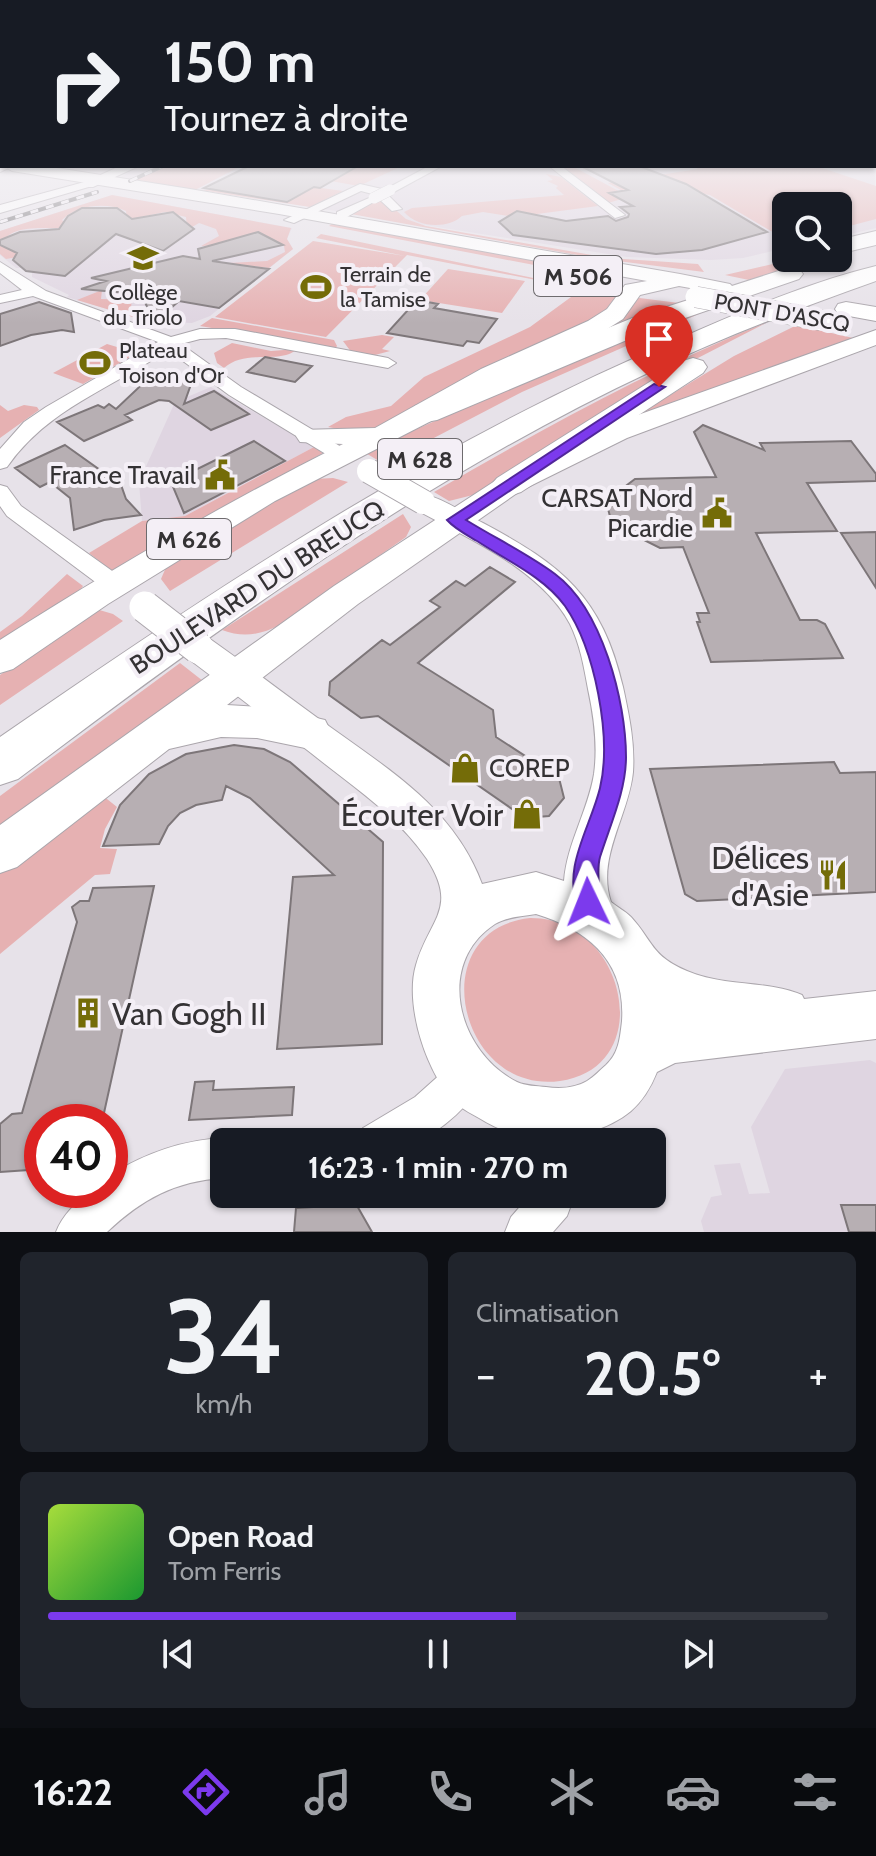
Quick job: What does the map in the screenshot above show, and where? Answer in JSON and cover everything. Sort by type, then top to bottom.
[{"type":"highway","points":[[852,248],[876,238]]},
{"type":"highway","name":"M 628","points":[[852,254],[876,249]]},
{"type":"highway","name":"BOULEVARD DU BREUCQ","points":[[0,727],[245,563],[364,491],[480,427],[670,336],[763,299],[876,261]]},
{"type":"highway","points":[[688,289],[772,262]]},
{"type":"highway","name":"M 628","points":[[426,413],[644,323],[788,272]]},
{"type":"highway","name":"BOULEVARD DU BREUCQ","points":[[0,764],[153,653],[267,577],[490,443],[578,396],[715,332],[876,273]]},
{"type":"highway","name":"M 628","points":[[509,485],[639,399],[714,355],[780,322],[876,285]]},
{"type":"main road","name":"M 506","points":[[242,207],[589,266],[688,289]]},
{"type":"main road","name":"M 506","points":[[303,218],[641,288]]},
{"type":"main road","name":"PONT D'ASCQ","points":[[641,288],[723,288],[876,314]]},
{"type":"main road","points":[[426,413],[490,374],[596,326],[615,314],[633,290],[641,288]]},
{"type":"main road","name":"PONT D'ASCQ","points":[[688,289],[876,334]]},
{"type":"main road","points":[[509,485],[617,432],[876,334]]},
{"type":"main road","name":"M 628","points":[[355,463],[384,434],[426,413]]},
{"type":"main road","name":"M 628","points":[[310,436],[384,434]]},
{"type":"main road","name":"M 626","points":[[0,659],[114,584],[228,515],[355,463]]},
{"type":"main road","name":"M 628","points":[[0,852],[134,749],[236,676],[439,511],[509,485]]},
{"type":"main road","points":[[134,749],[174,731],[217,721],[264,722],[310,732]]},
{"type":"street","points":[[303,218],[321,207]]},
{"type":"street","points":[[341,215],[351,207]]},
{"type":"street","points":[[609,207],[619,215]]},
{"type":"street","points":[[0,266],[35,291],[131,324],[164,346],[196,361],[235,391],[550,579],[570,600],[590,633],[611,709],[615,748],[611,789],[585,871],[586,895],[592,911]]},
{"type":"street","points":[[0,299],[35,291]]},
{"type":"street","points":[[0,463],[17,437],[33,424],[164,346],[207,332],[245,336],[388,363]]},
{"type":"street","points":[[196,361],[210,345],[245,336]]},
{"type":"street","points":[[0,491],[14,511],[410,810],[437,841],[464,894],[461,922]]},
{"type":"street","points":[[523,893],[565,898],[592,911],[619,935],[638,967],[648,1003],[647,1029],[640,1054],[628,1077],[609,1096],[578,1112],[559,1115],[532,1113],[505,1105],[466,1076],[441,1034],[434,1002],[440,958],[461,922],[483,905],[523,893]]},
{"type":"street","points":[[638,967],[666,987],[693,998],[743,1008],[858,1016]]},
{"type":"street","points":[[640,1054],[682,1037],[858,1016]]},
{"type":"street","points":[[400,1128],[429,1111],[466,1076]]},
{"type":"street","points":[[77,1232],[108,1201],[145,1176],[179,1162],[210,1159]]},
{"type":"street","points":[[526,1232],[546,1208]]},
{"type":"shaded area","name":"Collège du Triolo","points":[[73,207],[180,207],[292,228],[287,239],[293,249],[210,316],[192,323],[148,321],[67,297],[69,295],[32,277],[32,268],[16,268],[0,255],[0,231]]},
{"type":"shaded area","points":[[73,207],[89,207],[62,220],[69,227],[31,228],[13,233],[1,245],[21,251],[18,257],[6,259],[0,254],[0,231]]},
{"type":"shaded area","points":[[115,207],[180,207],[291,228],[287,239],[293,249],[269,268],[229,263],[267,261],[285,252],[284,246],[259,232],[228,245],[201,246],[219,236],[216,229],[199,223],[187,230],[186,217],[165,212],[127,220],[126,211]]},
{"type":"shaded area","points":[[314,207],[772,207],[772,251],[743,258],[627,257]]},
{"type":"shaded area","points":[[364,207],[393,207],[406,219],[426,226],[609,258],[698,264],[704,272],[594,258],[351,214]]},
{"type":"shaded area","points":[[587,207],[514,217],[483,212],[441,225],[425,224],[404,212],[412,208]]},
{"type":"shaded area","points":[[731,207],[772,207],[772,232]]},
{"type":"shaded area","points":[[852,207],[875,207],[876,228],[852,234]]},
{"type":"shaded area","points":[[852,207],[876,207],[876,219],[852,225]]},
{"type":"shaded area","points":[[336,221],[617,273],[613,280],[329,226]]},
{"type":"shaded area","points":[[321,234],[616,295],[679,303],[447,395],[375,428],[349,431],[328,427],[346,417],[391,406],[424,377],[530,327],[582,289],[407,255],[326,337],[215,317],[313,241],[405,256],[316,238]]},
{"type":"shaded area","points":[[772,264],[772,272],[777,272],[749,280],[725,275]]},
{"type":"shaded area","points":[[448,269],[525,281],[502,313],[420,300]]},
{"type":"shaded area","points":[[102,290],[101,299],[132,300],[130,314],[133,317],[77,300]]},
{"type":"shaded area","points":[[710,309],[522,392],[384,464],[364,452],[634,334]]},
{"type":"shaded area","points":[[212,318],[334,340],[337,346],[335,349],[200,326]]},
{"type":"shaded area","points":[[768,322],[659,378],[473,495],[449,501],[434,492],[598,401]]},
{"type":"shaded area","points":[[797,325],[853,338],[628,421],[734,356]]},
{"type":"shaded area","points":[[382,335],[394,337],[382,349],[390,351],[375,355],[352,353],[343,341]]},
{"type":"shaded area","points":[[232,343],[271,351],[297,349],[282,356],[242,359],[224,368],[217,363],[214,353]]},
{"type":"shaded area","name":"Plateau Toison d'Or","points":[[107,344],[137,353],[83,384],[53,373]]},
{"type":"shaded area","points":[[211,387],[314,447],[185,516],[142,521],[139,482],[175,402]]},
{"type":"shaded area","points":[[0,405],[8,411],[24,405],[39,410],[0,438]]},
{"type":"shaded area","points":[[314,447],[323,453],[113,572],[89,553],[142,521],[185,516]]},
{"type":"shaded area","points":[[333,478],[348,482],[170,591],[161,579],[167,565],[298,486],[314,479]]},
{"type":"shaded area","points":[[403,514],[411,527],[406,537],[280,625],[251,634],[222,630]]},
{"type":"shaded area","points":[[67,574],[83,586],[80,590],[83,591],[0,646],[0,632]]},
{"type":"shaded area","points":[[96,609],[123,621],[0,705],[0,675]]},
{"type":"shaded area","points":[[180,663],[203,681],[0,832],[0,796]]},
{"type":"shaded area","points":[[102,795],[117,807],[105,829],[100,848],[117,849],[110,874],[95,875],[0,954],[0,872]]},
{"type":"shaded area","points":[[530,918],[563,924],[589,941],[608,965],[618,994],[619,1023],[611,1049],[591,1070],[560,1081],[525,1079],[497,1063],[477,1039],[466,1009],[465,979],[474,950],[496,929]]},
{"type":"shaded area","points":[[870,1060],[876,1063],[876,1232],[704,1232],[701,1221],[711,1197],[722,1195],[714,1165],[740,1163],[749,1194],[770,1193],[751,1127],[785,1069]]},
{"type":"building","points":[[621,207],[726,207],[767,232],[702,250],[656,254],[513,235],[499,222],[517,211],[566,221],[608,216],[616,221],[629,214]]},
{"type":"building","points":[[82,208],[117,208],[132,219],[173,212],[194,229],[163,251],[116,234],[65,276],[26,271],[13,260],[17,253],[0,245],[0,240],[20,232],[59,229],[68,216]]},
{"type":"building","points":[[258,232],[283,245],[212,261],[269,269],[219,308],[179,301],[164,314],[152,317],[141,294],[81,289],[106,281],[91,278],[183,256],[200,259],[198,249]]},
{"type":"building","points":[[417,300],[438,304],[434,308],[497,319],[479,343],[467,341],[463,346],[387,333]]},
{"type":"building","points":[[39,302],[71,313],[74,332],[62,330],[31,335],[0,346],[0,314]]},
{"type":"building","points":[[265,357],[312,366],[295,382],[247,372]]},
{"type":"building","points":[[191,371],[195,373],[184,404],[214,391],[249,414],[211,430],[169,401],[159,400],[125,415],[132,420],[84,441],[57,422],[98,405],[104,408],[109,404],[116,409],[153,374],[179,379]]},
{"type":"building","name":"CARSAT Nord Picardie","points":[[703,425],[764,450],[760,443],[851,441],[876,474],[876,481],[807,483],[837,531],[756,533],[800,620],[817,620],[825,624],[843,658],[711,662],[697,622],[700,622],[697,613],[709,613],[683,547],[660,548],[612,524],[606,501],[635,479],[716,477],[694,432]]},
{"type":"building","name":"France Travail","points":[[254,441],[285,461],[184,513],[171,482]]},
{"type":"building","points":[[65,445],[121,485],[126,499],[141,515],[104,520],[74,530],[70,498],[50,482],[40,487],[15,468]]},
{"type":"building","points":[[876,532],[876,588],[841,533]]},
{"type":"building","points":[[490,567],[515,582],[418,663],[493,710],[496,737],[559,778],[564,798],[549,816],[525,818],[378,716],[361,718],[329,695],[330,682],[382,640],[390,645],[440,607],[430,601],[456,581],[465,586]]},
{"type":"building","points":[[234,745],[264,749],[290,762],[383,842],[382,1044],[277,1049],[293,877],[334,875],[250,798],[226,786],[222,800],[196,805],[180,813],[168,826],[159,844],[103,846],[120,805],[149,774],[186,754]]},
{"type":"building","points":[[834,762],[840,773],[876,772],[876,892],[697,901],[685,894],[650,769]]},
{"type":"building","name":"Van Gogh II","points":[[154,886],[106,1104],[25,1104],[77,922],[72,907],[80,901],[89,901],[93,888]]},
{"type":"building","points":[[214,1081],[213,1090],[294,1087],[292,1115],[189,1120],[195,1082]]},
{"type":"building","name":"Van Gogh II","points":[[24,1106],[24,1170],[0,1172],[0,1124],[12,1114],[22,1113]]},
{"type":"building","points":[[841,1205],[876,1205],[876,1232],[849,1232]]},
{"type":"building","points":[[296,1208],[358,1208],[372,1232],[294,1232]]},
{"type":"railway","points":[[0,222],[47,207]]},
{"type":"place","name":"Collège du Triolo","points":[[143,258]]},
{"type":"place","name":"Terrain de la Tamise","points":[[316,287]]},
{"type":"place","name":"Plateau Toison d'Or","points":[[95,363]]},
{"type":"place","name":"France Travail","points":[[220,475]]},
{"type":"place","name":"CARSAT Nord Picardie","points":[[717,513]]},
{"type":"place","name":"COREP","points":[[465,768]]},
{"type":"place","name":"Écouter Voir","points":[[527,814]]},
{"type":"place","name":"Délices d'Asie","points":[[833,875]]},
{"type":"place","name":"Van Gogh II","points":[[88,1013]]},
{"type":"route","points":[[588,902],[584,886],[586,862],[611,789],[615,758],[611,709],[590,633],[570,600],[550,579],[455,520],[659,387]]}]
